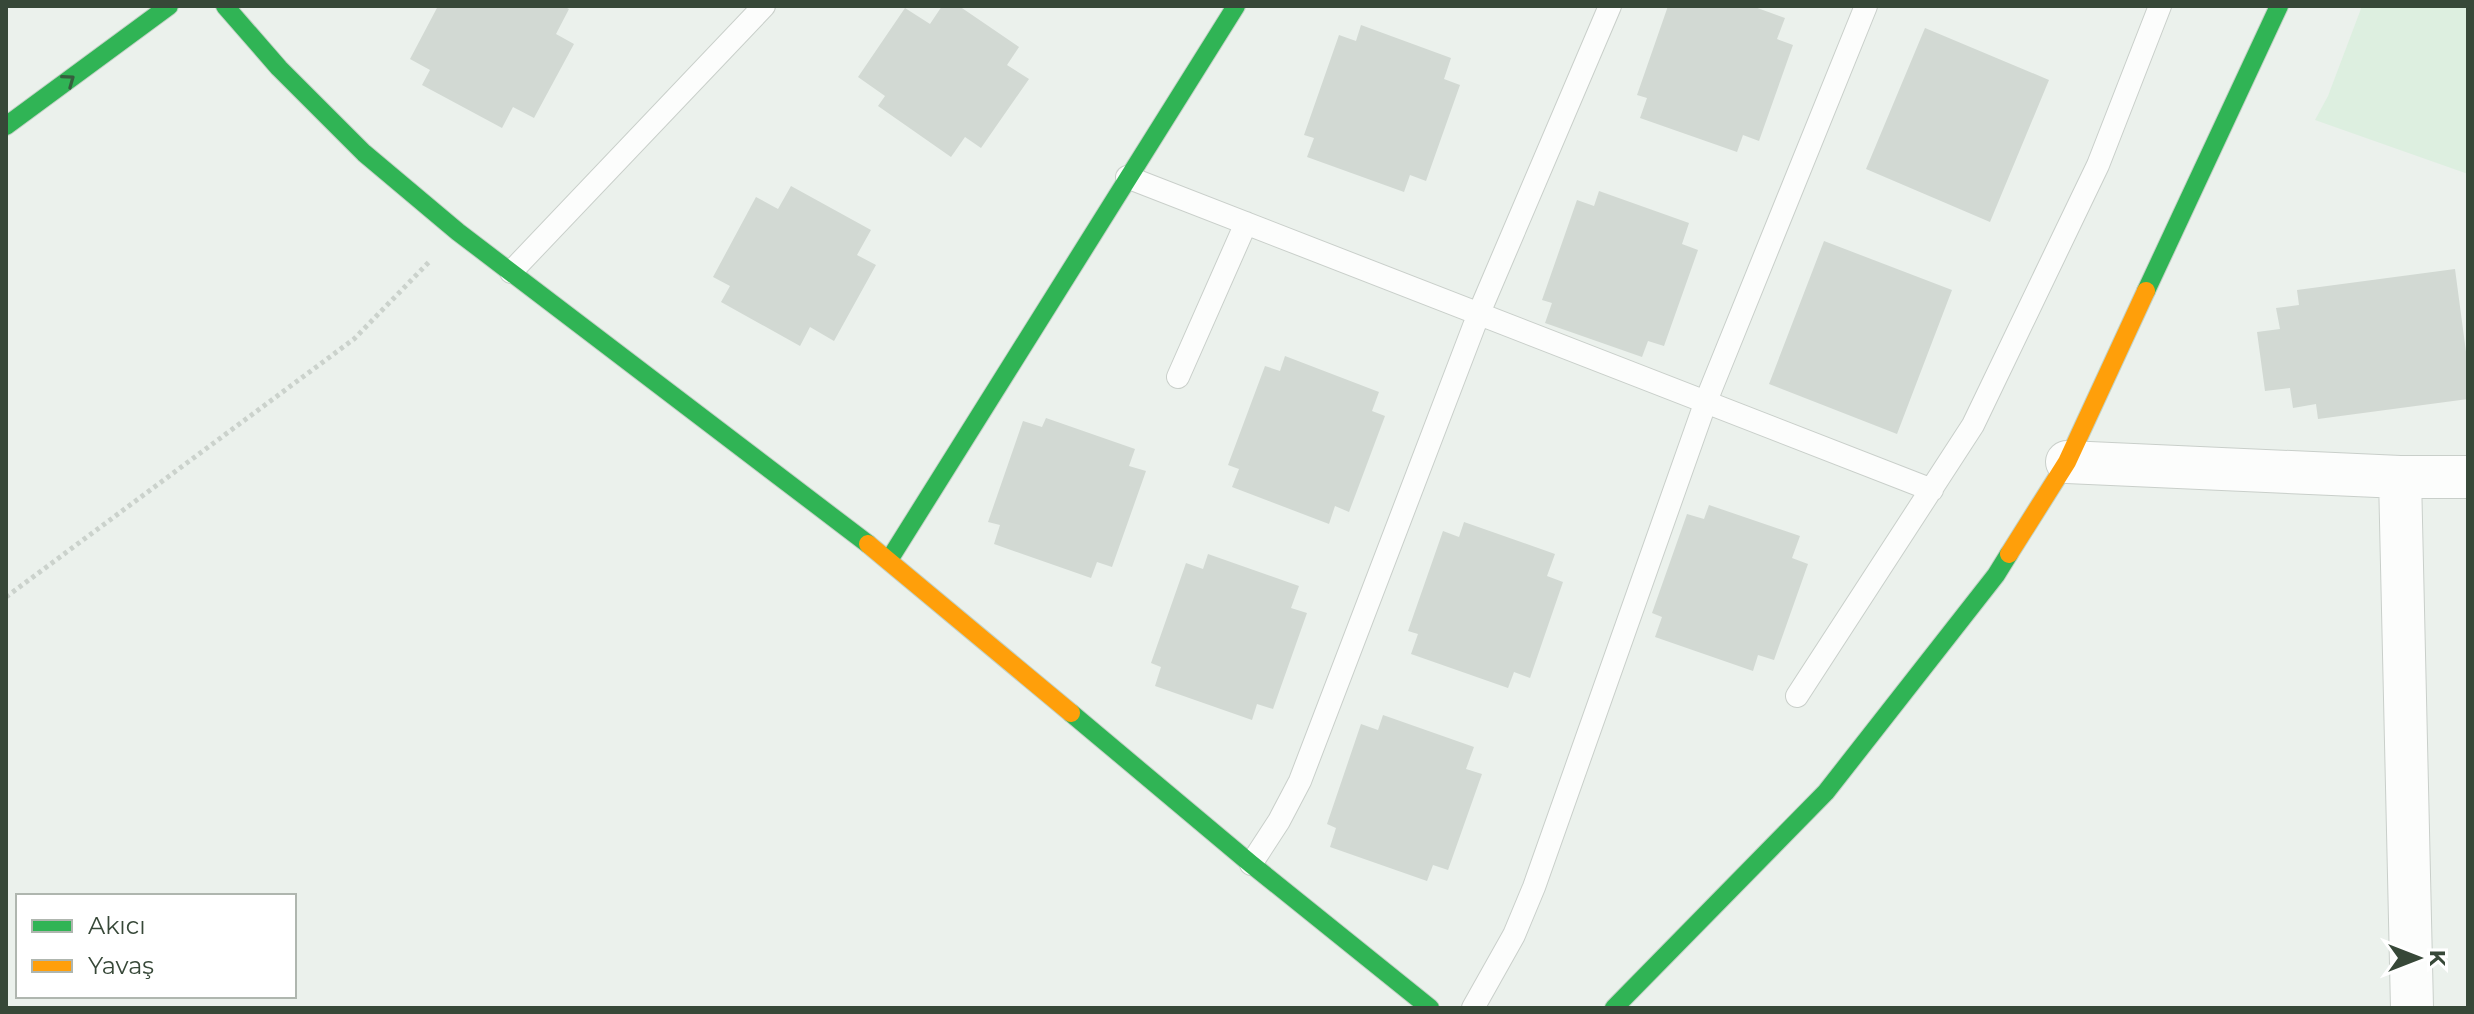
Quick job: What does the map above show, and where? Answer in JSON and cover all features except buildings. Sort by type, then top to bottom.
[{"type":"street","points":[[6,126],[169,6]]},
{"type":"street","points":[[225,6],[279,68],[364,153],[458,232],[889,560],[1251,864],[1430,1008]]},
{"type":"street","points":[[889,560],[1236,6]]},
{"type":"street","points":[[1614,1008],[1826,792],[1996,575],[2067,462],[2279,6]]},
{"type":"street","points":[[2067,462],[2400,477],[2468,477]]},
{"type":"street","points":[[2400,477],[2412,1008]]},
{"type":"lane","points":[[511,272],[764,6]]},
{"type":"lane","points":[[1251,864],[1300,781],[1479,313],[1610,6]]},
{"type":"lane","points":[[1473,1008],[1514,935],[1534,887],[1706,401],[1866,6]]},
{"type":"lane","points":[[1797,696],[1973,425],[2098,165],[2160,6]]},
{"type":"lane","points":[[1127,177],[1932,490]]},
{"type":"lane","points":[[1178,377],[1246,223]]},
{"type":"path","points":[[6,597],[354,339],[458,232]]},
{"type":"shaded area","points":[[2362,6],[2468,6],[2468,174],[2315,120],[2328,96]]},
{"type":"traffic: fast","points":[[6,126],[169,6]]},
{"type":"traffic: fast","points":[[225,6],[279,68],[364,153],[458,232],[868,544]]},
{"type":"traffic: fast","points":[[889,560],[1236,6]]},
{"type":"traffic: fast","points":[[2146,291],[2279,6]]},
{"type":"traffic: fast","points":[[1614,1008],[1826,792],[1996,575],[2009,554]]},
{"type":"traffic: fast","points":[[1071,713],[1430,1008]]},
{"type":"traffic: slow","points":[[2009,554],[2067,462],[2146,291]]},
{"type":"traffic: slow","points":[[868,544],[1071,713]]}]
